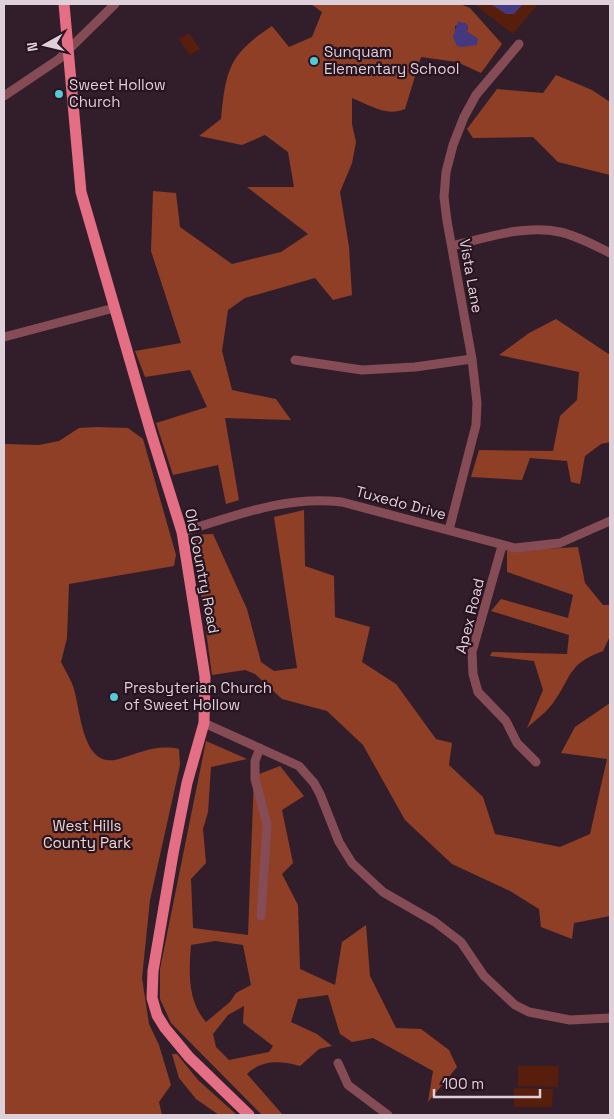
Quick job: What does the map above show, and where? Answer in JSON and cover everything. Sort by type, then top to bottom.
[{"type":"main road","name":"Old Country Road","points":[[64,4],[81,192],[182,532],[204,664],[206,701],[204,723],[187,783],[172,854],[152,971],[152,998],[157,1015],[177,1043],[209,1078],[249,1115]]},
{"type":"street","points":[[4,96],[44,70],[69,50],[115,4]]},
{"type":"street","name":"Vista Lane","points":[[449,530],[476,425],[477,403],[472,359],[444,197],[446,172],[452,145],[476,95],[518,44]]},
{"type":"street","points":[[452,246],[534,230],[559,232],[581,239],[610,253]]},
{"type":"street","points":[[4,337],[114,308]]},
{"type":"street","points":[[295,360],[371,370],[415,367],[472,359]]},
{"type":"street","name":"Tuxedo Drive","points":[[182,532],[278,503],[322,499],[342,502],[515,548],[560,543],[610,521]]},
{"type":"street","name":"Apex Road","points":[[502,546],[472,652],[473,674],[478,692],[506,721],[517,743],[536,762]]},
{"type":"street","points":[[204,723],[299,766],[314,783],[339,842],[352,863],[383,892],[435,922],[461,942],[484,976],[515,1004],[529,1012],[570,1020],[610,1018]]},
{"type":"street","points":[[260,748],[255,761],[255,779],[268,824],[261,916]]},
{"type":"street","points":[[338,1063],[348,1085],[388,1115]]},
{"type":"shaded area","points":[[474,4],[538,4],[513,34]]},
{"type":"shaded area","points":[[491,4],[523,4],[514,14],[506,14]]},
{"type":"shaded area","points":[[458,21],[468,25],[467,32],[478,39],[477,45],[457,46],[453,37]]},
{"type":"shaded area","points":[[189,33],[200,49],[190,55],[179,39]]},
{"type":"shaded area","points":[[518,1066],[559,1066],[558,1087],[518,1086]]},
{"type":"shaded area","points":[[514,1088],[553,1089],[552,1107],[514,1107]]},
{"type":"green space","points":[[311,4],[460,4],[470,8],[502,44],[481,73],[457,62],[421,57],[405,109],[391,112],[385,111],[352,98],[352,124],[356,142],[352,163],[340,192],[349,247],[352,295],[333,300],[315,278],[245,298],[228,310],[222,351],[232,390],[276,399],[291,420],[225,418],[239,500],[226,504],[218,465],[173,475],[156,423],[207,407],[190,370],[145,377],[135,351],[181,343],[151,251],[153,191],[176,193],[180,227],[232,264],[281,252],[308,234],[247,187],[294,187],[288,152],[265,135],[242,145],[199,136],[221,119],[228,76],[238,55],[246,46],[272,26],[289,47],[312,37],[322,12]],"holes":[[[464,23],[468,26],[467,32],[478,39],[453,37],[456,34],[455,26]]]},
{"type":"green space","points":[[556,75],[592,90],[610,102],[610,175],[558,162],[533,137],[473,138],[467,129],[497,89],[543,93]]},
{"type":"green space","points":[[556,319],[610,355],[610,442],[601,444],[585,456],[580,484],[571,482],[567,461],[530,458],[522,480],[471,477],[479,450],[553,451],[560,416],[577,400],[579,372],[499,355],[529,333]]},
{"type":"green space","name":"West Hills County Park","points":[[79,428],[128,428],[143,439],[176,555],[174,566],[69,584],[67,638],[61,662],[73,686],[85,735],[90,747],[97,755],[106,760],[119,759],[156,748],[179,749],[180,765],[150,900],[142,978],[149,1024],[159,1045],[171,1085],[159,1102],[162,1115],[4,1115],[4,444],[39,445],[59,441]]},
{"type":"green space","points":[[304,510],[305,566],[334,576],[335,617],[370,627],[362,662],[396,684],[436,739],[452,743],[449,765],[483,797],[495,834],[560,847],[590,834],[607,759],[561,753],[575,727],[610,703],[610,916],[574,923],[572,939],[541,927],[539,909],[510,891],[452,864],[405,820],[363,745],[327,711],[282,699],[255,674],[245,670],[212,675],[193,535],[213,534],[247,609],[261,662],[274,671],[297,668],[274,517]]},
{"type":"green space","points":[[578,547],[585,583],[603,605],[610,605],[610,636],[603,651],[576,666],[550,707],[527,728],[543,690],[534,661],[490,656],[492,652],[567,654],[569,635],[491,611],[501,599],[568,618],[573,595],[507,572],[507,551]]},
{"type":"green space","points":[[206,741],[247,759],[211,767],[208,812],[203,829],[206,863],[191,879],[193,928],[248,935],[254,776],[280,766],[304,796],[282,810],[293,863],[282,874],[298,905],[300,969],[335,985],[342,942],[366,925],[370,976],[396,1028],[421,1029],[449,1050],[457,1067],[428,1102],[433,1071],[373,1038],[352,1042],[340,1034],[328,995],[298,999],[291,1022],[317,1034],[332,1046],[319,1049],[300,1066],[272,1062],[259,1066],[247,1074],[283,1115],[262,1115],[171,1023],[160,999],[160,969]],"holes":[[[215,941],[243,945],[251,985],[236,993],[230,1002],[206,1022],[195,1005],[192,995],[190,975],[191,945]],[[244,1006],[243,1023],[273,1046],[269,1052],[229,1060],[216,1047],[213,1034],[228,1015]]]},
{"type":"green space","points":[[172,1054],[177,1054],[198,1080],[237,1115],[219,1115],[196,1099],[179,1078]]},
{"type":"place","name":"Sunquam Elementary School","points":[[314,61]]},
{"type":"place","name":"Sweet Hollow Church","points":[[59,94]]},
{"type":"place","name":"Presbyterian Church of Sweet Hollow","points":[[114,697]]}]
